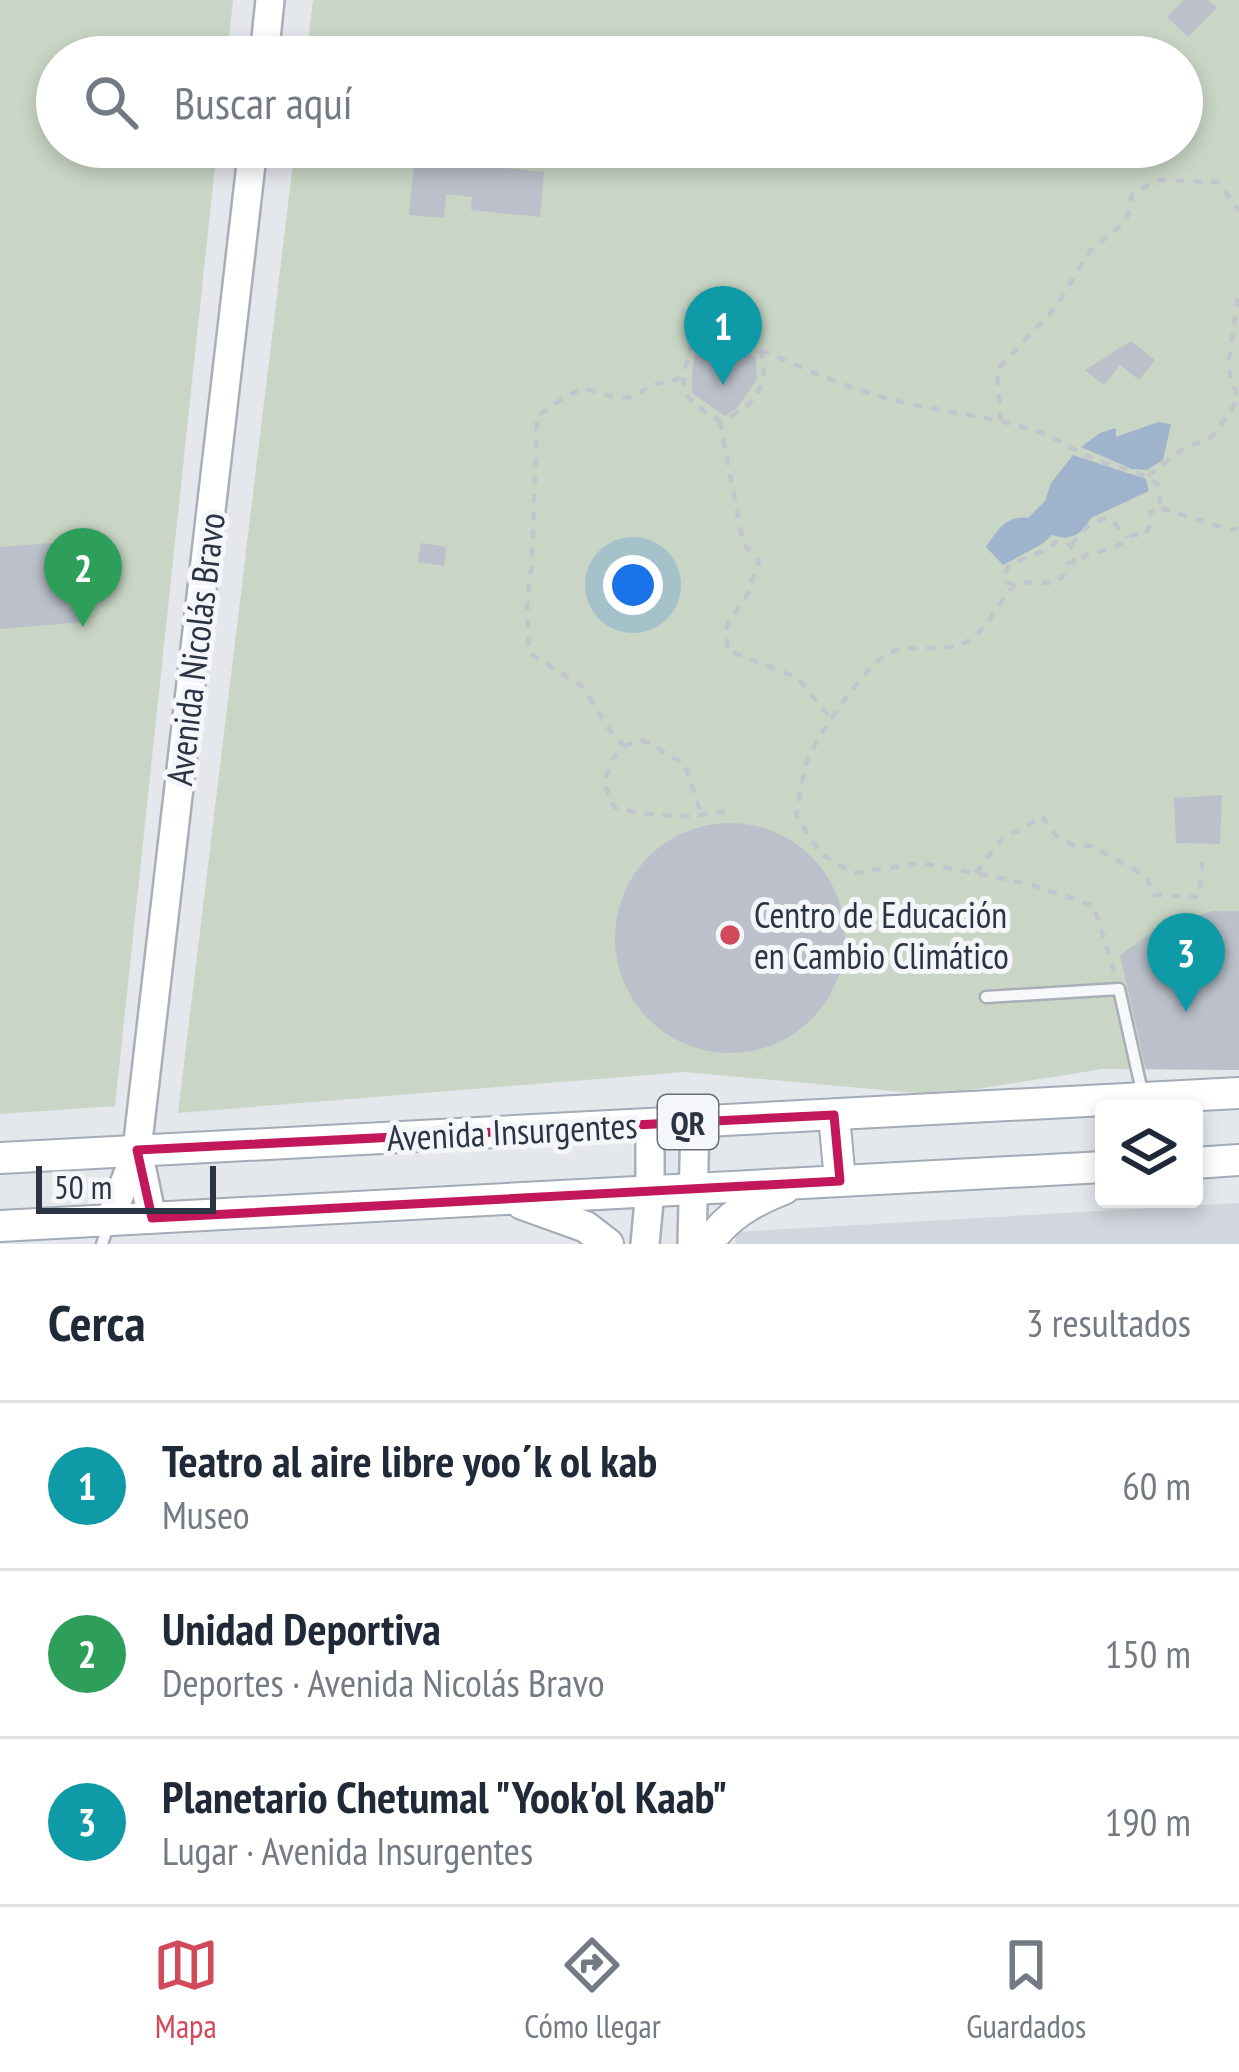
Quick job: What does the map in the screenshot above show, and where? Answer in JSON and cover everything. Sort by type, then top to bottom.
[{"type":"main road","points":[[266,36],[270,0]]},
{"type":"main road","name":"Avenida Nicolás Bravo","points":[[106,1232],[137,1150],[252,168]]},
{"type":"main road","name":"Avenida Insurgentes","points":[[0,1158],[1239,1093]]},
{"type":"main road","points":[[834,1115],[839,1181]]},
{"type":"main road","points":[[692,1244],[695,1122]]},
{"type":"main road","points":[[645,1244],[650,1124]]},
{"type":"main road","name":"Avenida Nicolás Bravo","points":[[137,1150],[153,1224]]},
{"type":"main road","points":[[1203,1162],[1239,1160]]},
{"type":"main road","name":"Avenida Insurgentes","points":[[0,1226],[106,1232],[153,1224],[694,1188],[1095,1167]]},
{"type":"main road","points":[[707,1244],[746,1207],[800,1182]]},
{"type":"main road","points":[[511,1200],[586,1227],[608,1244]]},
{"type":"lane","points":[[986,997],[1119,989],[1143,1098]]},
{"type":"path","points":[[1001,422],[997,370],[1056,308],[1090,251],[1126,221],[1132,195],[1157,180],[1218,182],[1239,211]]},
{"type":"path","points":[[1148,476],[1183,448],[1212,436],[1238,400],[1228,366],[1239,290]]},
{"type":"path","points":[[832,720],[797,678],[727,650],[727,626],[747,595],[759,561],[743,542],[720,421],[690,402],[681,377],[692,344],[710,337],[740,340],[865,392],[1037,431],[1102,462],[1148,476],[1158,484],[1162,508]]},
{"type":"path","points":[[720,421],[741,412],[754,399],[763,381],[761,350]]},
{"type":"path","points":[[624,746],[583,687],[529,653],[526,598],[532,564],[537,416],[577,391],[628,398],[681,377]]},
{"type":"path","points":[[1071,544],[1056,542],[1007,567],[1007,584],[1055,583],[1068,563],[1114,548],[1133,535],[1145,535],[1150,512],[1162,508],[1230,530],[1239,528]]},
{"type":"path","points":[[1071,544],[1102,518],[1112,520],[1127,538]]},
{"type":"path","points":[[1071,544],[1074,563]]},
{"type":"path","points":[[1016,585],[985,628],[955,646],[916,646],[885,654],[860,679],[808,758],[796,815],[821,854],[854,873],[923,863],[1029,884],[1094,906],[1119,989]]},
{"type":"path","points":[[702,817],[684,762],[640,740],[624,746],[612,759],[604,783],[614,808],[702,817],[726,812]]},
{"type":"path","points":[[976,873],[1004,836],[1042,816],[1056,836],[1075,846],[1091,846],[1146,877],[1154,895],[1198,897],[1203,857]]},
{"type":"highlighted area","points":[[834,1115],[840,1181],[152,1218],[137,1150]]},
{"type":"shaded area","points":[[1239,1203],[1239,1244],[735,1244],[736,1232]]},
{"type":"green space","points":[[0,0],[233,0],[229,36],[36,36],[36,168],[215,168],[115,1106],[0,1114]]},
{"type":"green space","points":[[313,0],[1239,0],[1239,1070],[1103,1069],[938,1095],[684,1072],[178,1113],[292,168],[1203,168],[1203,36],[309,36]]},
{"type":"water","points":[[1158,422],[1171,424],[1163,460],[1147,470],[1132,469],[1081,447],[1100,433],[1116,428],[1116,437]]},
{"type":"water","points":[[1073,455],[1146,479],[1149,491],[1091,518],[1076,535],[1052,535],[1003,565],[986,547],[1003,525],[1028,518],[1045,501],[1051,483]]},
{"type":"building","points":[[1184,0],[1208,0],[1217,8],[1189,36],[1167,17]]},
{"type":"building","points":[[414,168],[544,172],[540,217],[471,210],[472,197],[446,194],[444,218],[409,215]]},
{"type":"building","points":[[1131,341],[1155,360],[1139,380],[1120,365],[1104,385],[1085,370]]},
{"type":"building","points":[[726,344],[756,357],[757,379],[737,408],[725,416],[692,393],[692,374],[695,355]]},
{"type":"building","points":[[78,541],[84,622],[0,629],[0,547]]},
{"type":"building","points":[[421,543],[446,547],[444,566],[418,562]]},
{"type":"building","points":[[1222,795],[1220,844],[1176,843],[1174,798]]},
{"type":"building","name":"Centro de Educación en Cambio Climático","points":[[730,823],[774,832],[811,857],[836,894],[845,938],[836,982],[811,1019],[774,1044],[730,1053],[686,1044],[649,1019],[624,982],[615,938],[624,894],[649,857],[686,832]]},
{"type":"building","points":[[1213,911],[1239,911],[1239,1070],[1146,1069],[1120,955],[1158,928]]},
{"type":"place","name":"Teatro al aire libre yoo´k ol kab","points":[[723,385]]},
{"type":"place","name":"Unidad Deportiva","points":[[83,627]]},
{"type":"place","name":"Centro de Educación en Cambio Climático","points":[[730,935]]},
{"type":"place","name":"Planetario Chetumal \"Yook'ol Kaab\"","points":[[1186,1012]]}]
